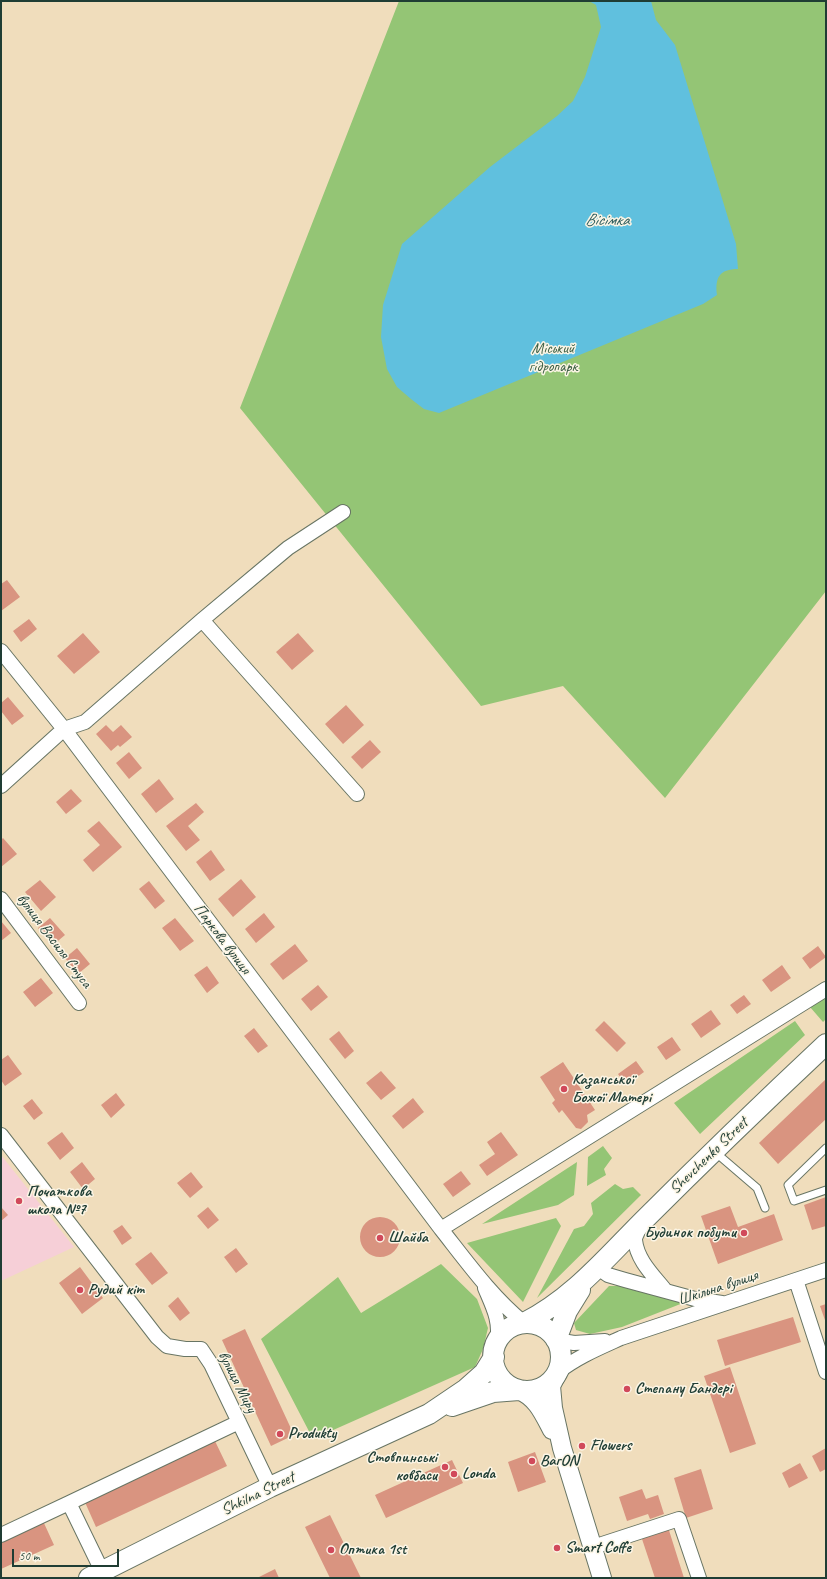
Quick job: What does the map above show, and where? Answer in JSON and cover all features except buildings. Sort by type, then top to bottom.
[{"type":"main road","name":"Shevchenko Street","points":[[524,1323],[553,1306],[596,1269],[713,1151],[826,1044]]},
{"type":"main road","name":"Shevchenko Street","points":[[556,1340],[567,1311],[596,1269]]},
{"type":"main road","points":[[524,1323],[544,1327],[556,1340],[561,1357],[558,1372],[550,1382],[539,1389],[526,1391],[519,1390],[506,1383],[501,1378],[494,1364],[495,1350],[506,1331],[511,1327],[524,1323]]},
{"type":"main road","name":"Shkilna Street","points":[[429,1414],[466,1389],[484,1373],[495,1350]]},
{"type":"main road","name":"Shkilna Street","points":[[97,1575],[270,1487],[429,1414],[493,1392],[519,1390]]},
{"type":"street","points":[[1,786],[64,730],[85,722],[202,620],[288,548],[343,512]]},
{"type":"street","points":[[202,620],[357,794]]},
{"type":"street","name":"Паркова вулиця","points":[[1,651],[64,730],[441,1229],[481,1279]]},
{"type":"street","name":"вулиця Василя Стуса","points":[[1,899],[79,1003]]},
{"type":"street","points":[[441,1229],[826,989]]},
{"type":"street","name":"вулиця Миру","points":[[1,1135],[157,1337],[167,1346],[185,1349],[201,1349],[211,1364],[270,1487]]},
{"type":"street","points":[[642,1221],[635,1239],[639,1256],[648,1270],[665,1290]]},
{"type":"street","points":[[596,1269],[608,1275],[695,1299],[725,1303]]},
{"type":"street","name":"Шкільна вулиця","points":[[621,1338],[826,1270]]},
{"type":"street","points":[[481,1279],[511,1312],[524,1323]]},
{"type":"street","points":[[481,1279],[496,1317],[499,1330],[495,1350]]},
{"type":"street","points":[[796,1280],[826,1372]]},
{"type":"street","points":[[556,1340],[574,1343],[597,1342],[621,1338]]},
{"type":"street","points":[[602,1578],[562,1448],[551,1396],[551,1386],[558,1372],[567,1364],[621,1338]]},
{"type":"street","points":[[519,1390],[530,1395],[537,1403],[562,1448]]},
{"type":"street","points":[[1,1535],[239,1422]]},
{"type":"street","points":[[69,1503],[97,1575]]},
{"type":"street","points":[[593,1547],[679,1519],[699,1578]]},
{"type":"lane","points":[[826,1148],[788,1185],[794,1201],[826,1190]]},
{"type":"lane","points":[[713,1151],[757,1188],[765,1208]]},
{"type":"shaded area","name":"Початкова школа №7","points":[[1,1155],[74,1247],[1,1281]]},
{"type":"green space","name":"Міський гідропарк","points":[[399,1],[826,1],[826,591],[665,798],[563,686],[481,706],[240,408]]},
{"type":"green space","points":[[826,997],[826,1019],[823,1022],[810,1007]]},
{"type":"green space","points":[[795,1021],[805,1035],[700,1134],[674,1103]]},
{"type":"green space","points":[[603,1146],[612,1158],[604,1169],[606,1175],[587,1186],[588,1157]]},
{"type":"green space","points":[[577,1162],[574,1195],[558,1205],[482,1224]]},
{"type":"green space","points":[[615,1184],[623,1189],[633,1187],[641,1195],[537,1298],[574,1229],[584,1226],[593,1214],[591,1203]]},
{"type":"green space","points":[[556,1218],[561,1226],[523,1302],[467,1243]]},
{"type":"green space","points":[[441,1264],[477,1299],[488,1328],[483,1349],[475,1367],[313,1439],[261,1339],[338,1277],[361,1313]]},
{"type":"green space","points":[[609,1286],[627,1286],[683,1303],[622,1327],[590,1334],[576,1330],[574,1323]]},
{"type":"water","name":"Вісімка","points":[[589,1],[651,1],[656,20],[675,45],[736,244],[738,269],[732,269],[722,273],[718,279],[717,295],[703,304],[439,413],[424,409],[397,387],[387,369],[381,337],[383,305],[402,244],[490,167],[557,116],[573,101],[585,77],[601,27],[596,5]]},
{"type":"place","name":"Казанської Божої Матері","points":[[564,1089]]},
{"type":"place","name":"Початкова школа №7","points":[[19,1201]]},
{"type":"place","name":"Будинок побути","points":[[744,1233]]},
{"type":"place","name":"Шайба","points":[[380,1238]]},
{"type":"place","name":"Рудий кіт","points":[[80,1290]]},
{"type":"place","name":"Степану Бандері","points":[[627,1389]]},
{"type":"place","name":"Produkty","points":[[280,1434]]},
{"type":"place","name":"Flowers","points":[[582,1446]]},
{"type":"place","name":"ВагON","points":[[532,1461]]},
{"type":"place","name":"Стовпинські ковбаси","points":[[445,1467]]},
{"type":"place","name":"Londa","points":[[454,1474]]},
{"type":"place","name":"Smart Coffe","points":[[557,1548]]},
{"type":"place","name":"Оптика 1st","points":[[331,1550]]}]
